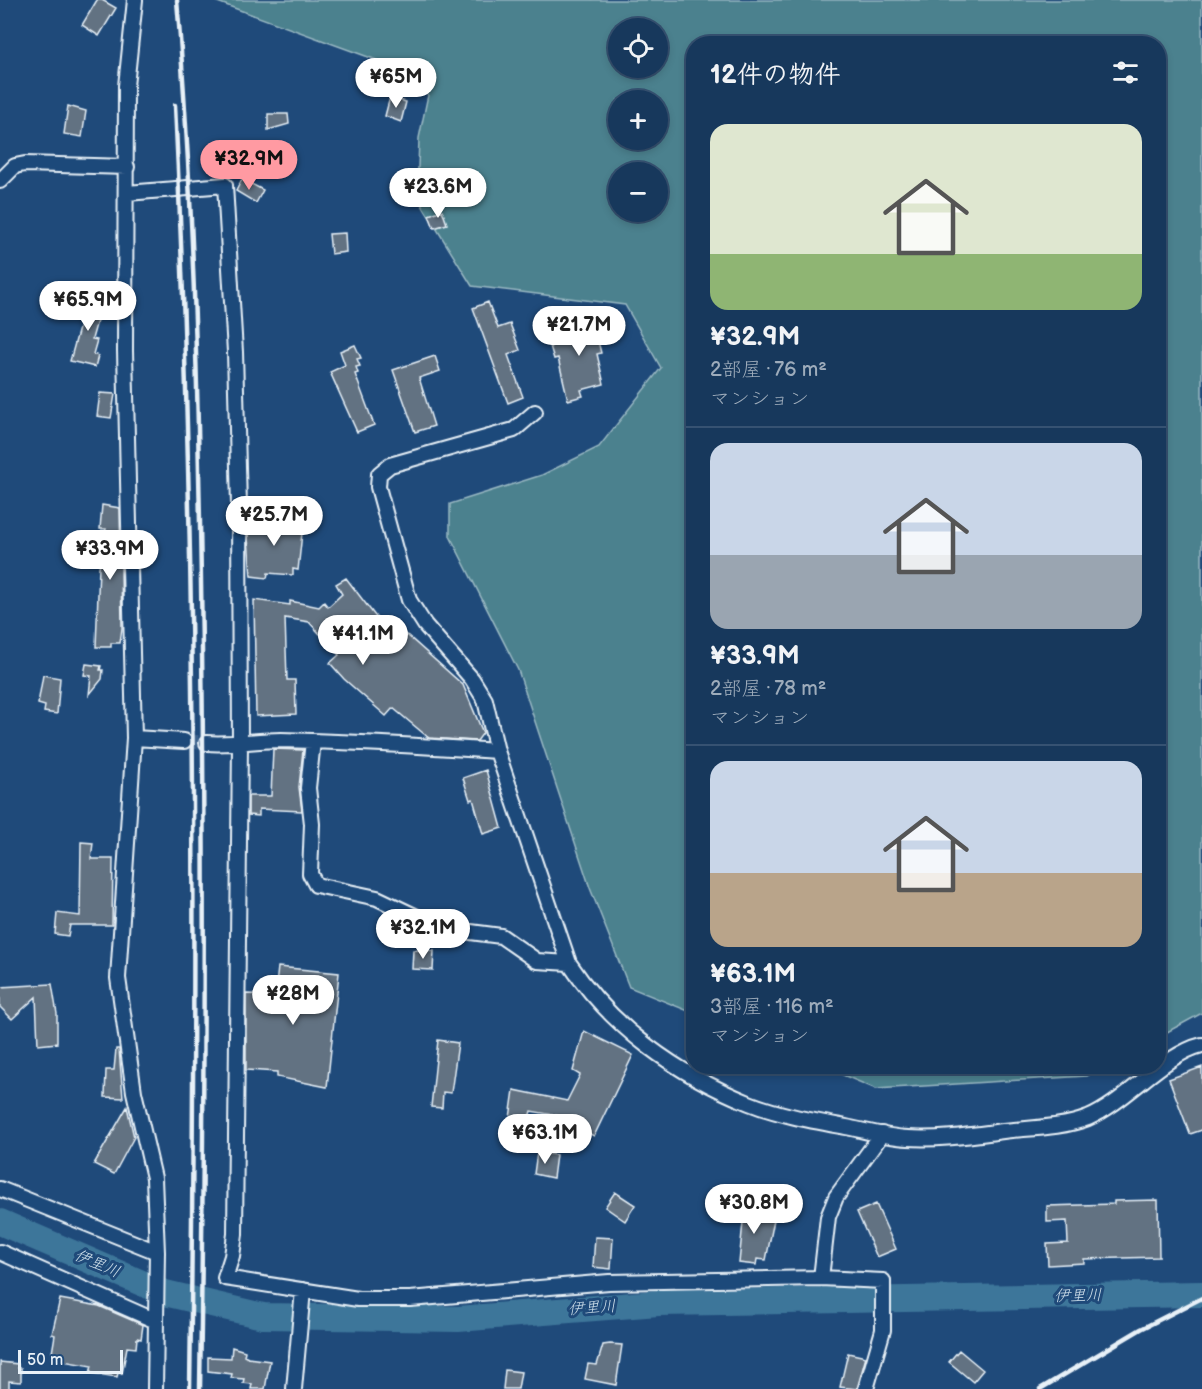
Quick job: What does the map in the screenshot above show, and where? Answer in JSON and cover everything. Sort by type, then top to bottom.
[{"type":"street","points":[[135,0],[126,86],[125,363],[134,738],[118,978],[134,1092],[153,1178],[157,1252],[155,1389]]},
{"type":"street","points":[[0,180],[15,166],[25,164],[127,167]]},
{"type":"street","points":[[127,194],[225,184],[235,352],[240,744],[235,1234],[232,1256],[225,1278],[358,1299],[410,1299],[609,1282],[821,1278],[883,1281],[884,1330],[866,1389]]},
{"type":"street","points":[[535,412],[514,430],[390,465],[379,474],[378,487],[409,600],[425,625],[472,679],[485,700],[497,751],[569,963],[587,990],[621,1025],[686,1071]]},
{"type":"street","points":[[134,738],[184,741]]},
{"type":"street","points":[[207,743],[240,744],[255,740],[313,741],[497,751]]},
{"type":"street","points":[[313,741],[308,788],[312,824],[310,874],[316,885],[377,898],[440,928],[501,936],[537,961],[569,963]]},
{"type":"street","points":[[1166,1065],[1178,1056],[1202,1045]]},
{"type":"street","points":[[691,1074],[750,1103],[811,1120],[909,1138],[965,1136],[1053,1126],[1086,1118],[1155,1074]]},
{"type":"street","points":[[821,1278],[828,1217],[836,1197],[882,1134]]},
{"type":"street","points":[[0,1189],[157,1252]]},
{"type":"street","points":[[0,1252],[156,1321]]},
{"type":"street","points":[[294,1389],[303,1291]]},
{"type":"green space","points":[[212,0],[1202,0],[1202,1013],[1166,1033],[1166,36],[686,36],[686,1010],[629,987],[590,888],[518,670],[450,536],[450,504],[542,475],[599,447],[661,368],[625,305],[472,286],[417,197],[419,138],[428,95],[393,66]]},
{"type":"green space","points":[[841,1074],[1091,1074],[1087,1076],[876,1089]]},
{"type":"building","points":[[97,0],[102,0],[116,8],[99,36],[82,25]]},
{"type":"building","points":[[390,97],[406,102],[401,122],[385,116]]},
{"type":"building","points":[[68,106],[86,111],[82,137],[64,134]]},
{"type":"building","points":[[268,114],[288,114],[289,124],[268,130]]},
{"type":"building","points":[[242,179],[263,190],[256,203],[236,191]]},
{"type":"building","points":[[442,210],[447,224],[434,228],[429,215]]},
{"type":"building","points":[[345,233],[346,252],[331,254],[329,234]]},
{"type":"building","points":[[89,292],[104,296],[92,339],[97,340],[93,354],[98,356],[95,367],[70,361]]},
{"type":"building","points":[[488,302],[498,328],[510,324],[520,350],[508,355],[523,397],[508,403],[473,308]]},
{"type":"building","points":[[587,310],[594,343],[598,341],[601,353],[597,354],[604,384],[581,390],[583,396],[568,400],[558,358],[554,359],[550,346],[572,341],[566,318]]},
{"type":"building","points":[[355,345],[361,358],[357,359],[360,366],[356,367],[358,373],[355,374],[374,425],[357,432],[330,372],[345,365],[340,351]]},
{"type":"building","points":[[435,356],[440,371],[419,378],[434,426],[415,432],[393,370]]},
{"type":"building","points":[[100,393],[115,394],[111,418],[97,416]]},
{"type":"building","points":[[102,505],[120,508],[122,628],[120,643],[111,643],[111,647],[96,647],[99,567],[106,529],[100,529]]},
{"type":"building","points":[[250,517],[303,524],[298,570],[293,569],[293,575],[268,573],[267,578],[251,576],[248,538]]},
{"type":"building","points":[[346,578],[388,633],[393,629],[408,636],[463,685],[483,733],[477,741],[429,738],[393,708],[386,716],[344,679],[330,663],[339,655],[309,622],[285,618],[287,680],[295,680],[296,714],[256,716],[254,600],[290,605],[290,601],[319,607],[324,602],[328,607],[342,594],[336,584]]},
{"type":"building","points":[[86,664],[101,666],[100,670],[103,670],[102,679],[89,695],[91,676],[84,675]]},
{"type":"building","points":[[43,675],[60,678],[57,714],[44,712],[45,706],[38,704]]},
{"type":"building","points":[[273,749],[303,750],[299,787],[302,811],[259,809],[259,816],[248,815],[248,796],[271,796]]},
{"type":"building","points":[[486,770],[502,828],[483,834],[473,799],[470,800],[463,778]]},
{"type":"building","points":[[81,842],[93,843],[91,859],[113,859],[112,925],[70,925],[68,936],[55,934],[57,913],[80,916]]},
{"type":"building","points":[[413,950],[434,951],[433,970],[412,969]]},
{"type":"building","points":[[278,967],[339,973],[327,1087],[277,1077],[277,1072],[246,1070],[246,994],[275,995]]},
{"type":"building","points":[[52,984],[57,1014],[57,1043],[38,1045],[36,997],[12,1019],[0,1007],[0,987]]},
{"type":"building","points":[[584,1031],[633,1055],[594,1136],[558,1119],[560,1116],[531,1111],[526,1127],[509,1125],[514,1090],[567,1101],[580,1075],[573,1071]]},
{"type":"building","points":[[438,1040],[458,1043],[451,1093],[443,1092],[442,1108],[431,1107]]},
{"type":"building","points":[[116,1049],[119,1049],[123,1098],[105,1097],[106,1070],[114,1070]]},
{"type":"building","points":[[1202,1067],[1202,1130],[1190,1134],[1169,1079]]},
{"type":"building","points":[[127,1107],[134,1137],[114,1174],[94,1164]]},
{"type":"building","points":[[537,1152],[556,1155],[553,1178],[534,1174]]},
{"type":"building","points":[[615,1192],[635,1205],[625,1221],[605,1207]]},
{"type":"building","points":[[1158,1200],[1159,1257],[1084,1259],[1084,1263],[1048,1265],[1047,1244],[1068,1243],[1067,1221],[1047,1222],[1047,1206]]},
{"type":"building","points":[[738,1203],[774,1220],[766,1260],[757,1259],[756,1265],[739,1263],[743,1222],[736,1220]]},
{"type":"building","points":[[876,1204],[896,1249],[877,1257],[857,1212]]},
{"type":"building","points":[[595,1237],[613,1238],[611,1269],[593,1267]]},
{"type":"building","points":[[60,1299],[99,1306],[143,1325],[141,1339],[137,1338],[136,1348],[127,1347],[122,1374],[118,1373],[117,1377],[90,1373],[92,1366],[51,1359],[55,1335],[52,1334]]},
{"type":"building","points":[[603,1345],[622,1345],[616,1385],[585,1379],[588,1364],[597,1365]]},
{"type":"building","points":[[232,1347],[245,1351],[244,1356],[248,1358],[270,1361],[265,1389],[251,1389],[252,1384],[243,1383],[244,1379],[231,1378],[232,1374],[208,1371],[208,1357],[231,1358]]},
{"type":"building","points":[[959,1350],[983,1370],[973,1382],[949,1362]]},
{"type":"building","points":[[848,1353],[866,1357],[857,1389],[840,1387]]},
{"type":"building","points":[[0,1362],[18,1364],[18,1368],[21,1368],[21,1382],[9,1381],[9,1389],[0,1389]]},
{"type":"building","points":[[505,1370],[521,1372],[518,1389],[503,1389]]},
{"type":"waterway","name":"伊里川","points":[[0,1222],[165,1293],[263,1316],[458,1319],[658,1303],[1202,1294]]},
{"type":"tunnel","points":[[184,741],[207,743]]},
{"type":"railway","points":[[177,0],[192,243],[201,568],[204,927],[200,1389]]},
{"type":"railway","points":[[175,105],[187,426],[193,747],[190,1389]]},
{"type":"railway","points":[[1040,1389],[1141,1329],[1202,1298]]}]
